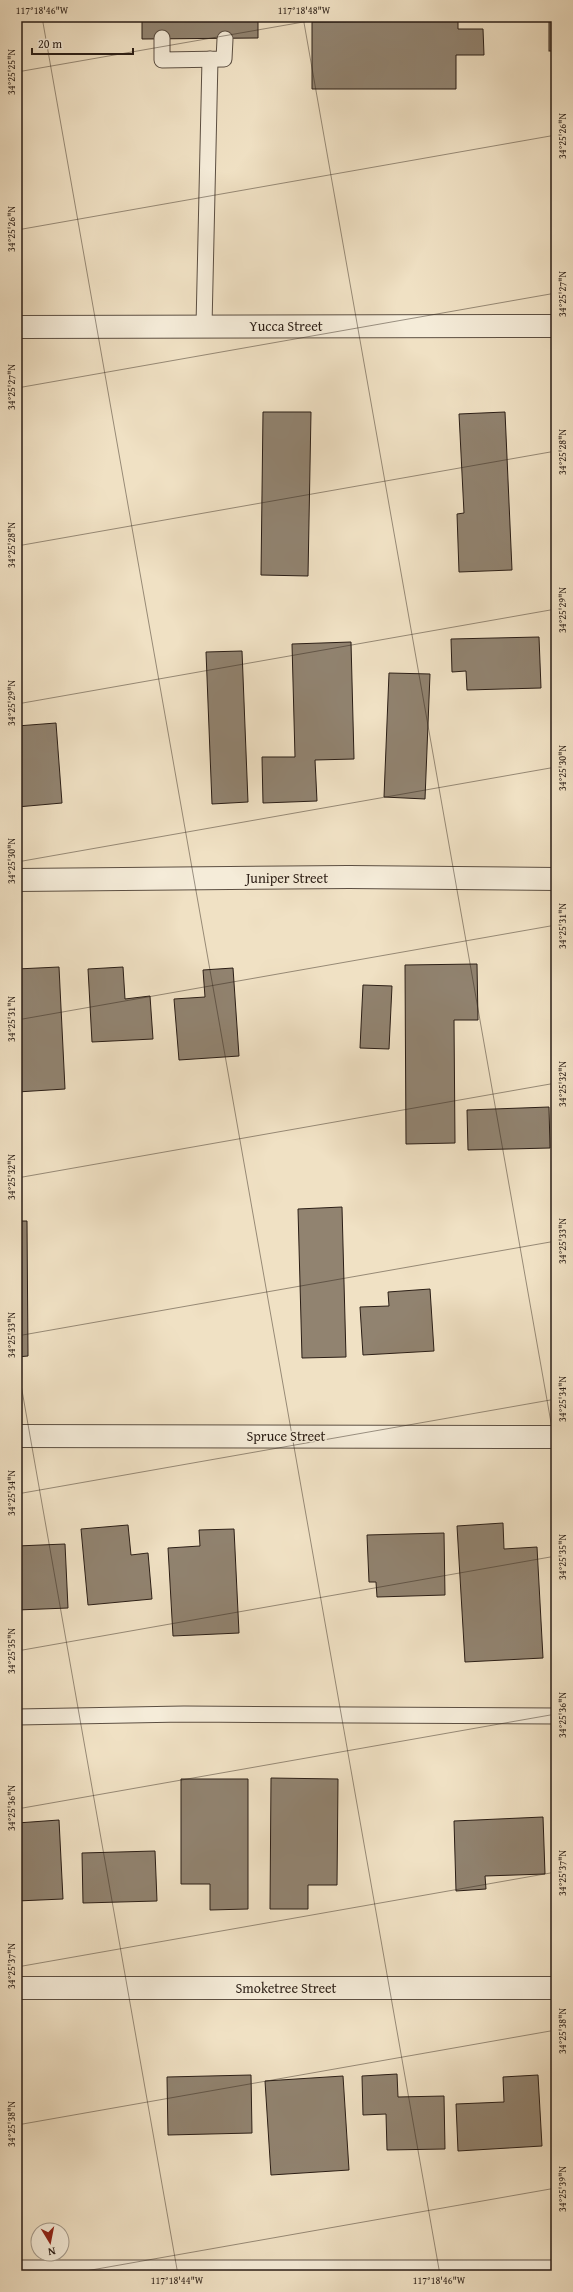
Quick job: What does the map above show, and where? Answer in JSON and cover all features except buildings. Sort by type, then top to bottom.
[{"type":"street","name":"Yucca Street","points":[[17,327],[556,326]]},
{"type":"street","name":"Juniper Street","points":[[17,880],[341,877],[556,879]]},
{"type":"street","name":"Spruce Street","points":[[17,1436],[556,1437]]},
{"type":"street","name":"Smoketree Street","points":[[17,1988],[556,1988]]},
{"type":"lane","points":[[162,38],[162,60],[224,59],[225,39]]},
{"type":"lane","points":[[204,326],[210,59]]},
{"type":"lane","points":[[17,1716],[184,1714],[556,1716]]},
{"type":"lane","points":[[17,2268],[556,2268]]}]
